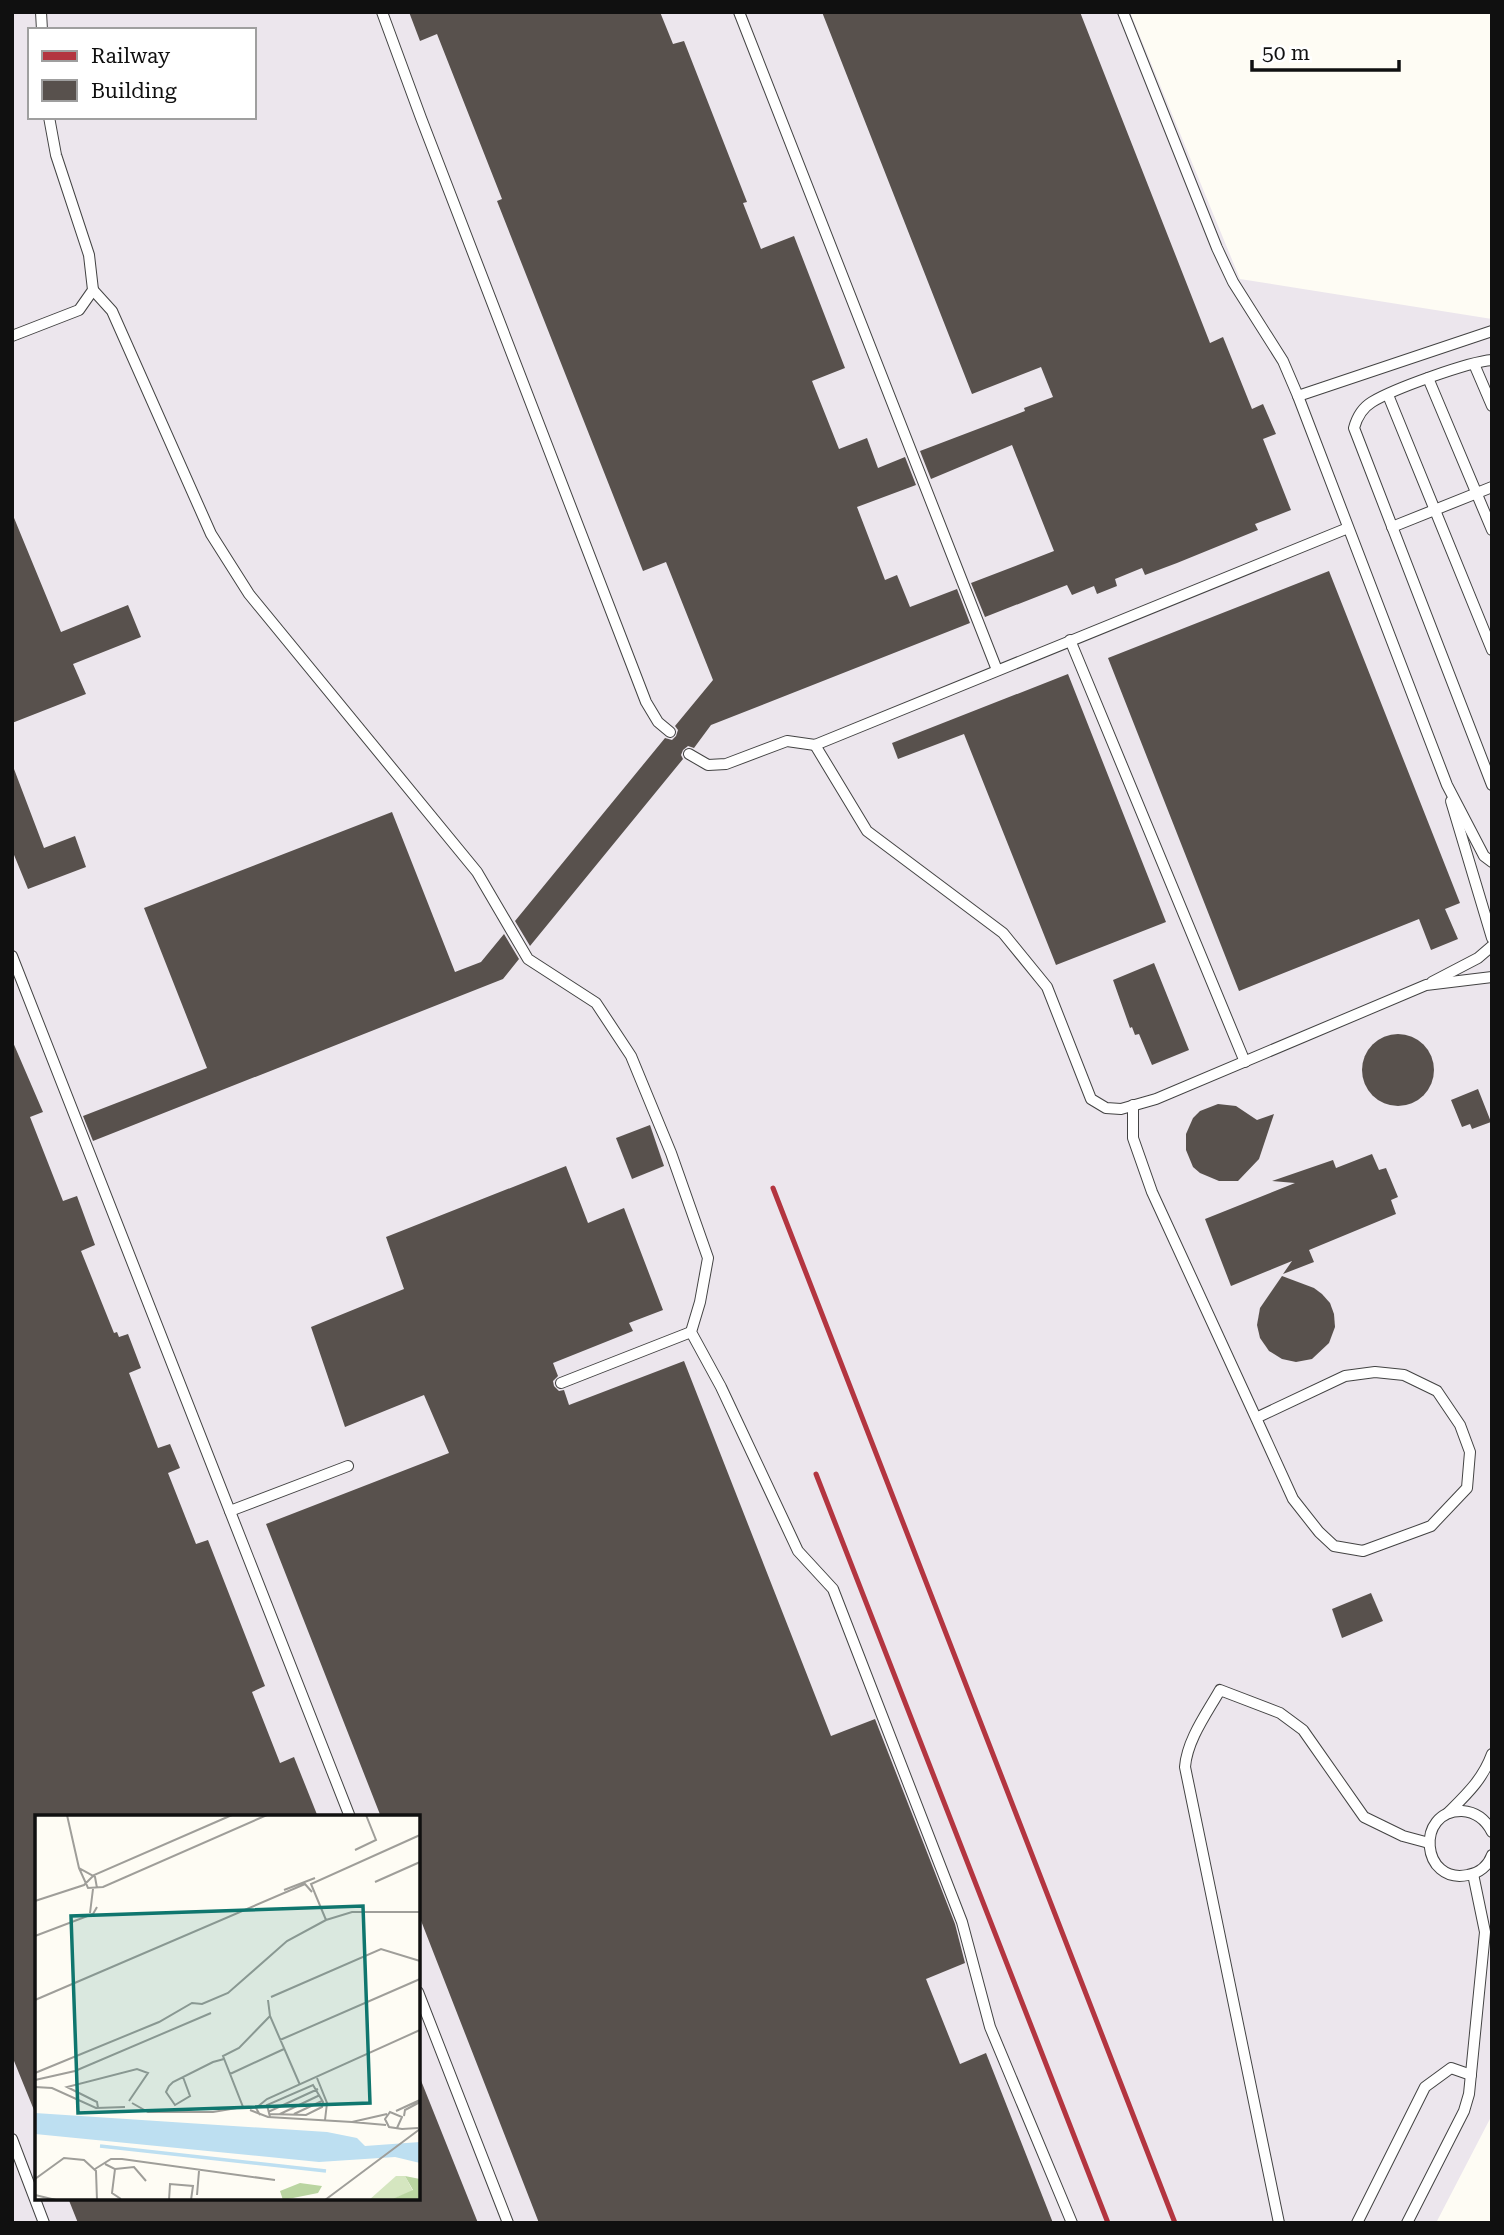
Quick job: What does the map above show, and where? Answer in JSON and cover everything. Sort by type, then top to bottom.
[{"type":"lane","points":[[382,12],[646,702],[658,722],[670,732]]},
{"type":"lane","points":[[739,12],[997,670]]},
{"type":"lane","points":[[1123,12],[1217,248],[1233,282],[1283,361],[1298,396],[1447,785],[1483,856],[1492,862]]},
{"type":"lane","points":[[49,119],[56,155],[89,255],[93,290],[112,311],[211,534],[249,594],[477,873],[528,959],[596,1003],[631,1056],[671,1153],[708,1258],[691,1332],[721,1387],[798,1551],[834,1589],[962,1922],[990,2027],[1072,2223]]},
{"type":"lane","points":[[12,336],[79,310],[93,290]]},
{"type":"lane","points":[[1298,396],[1492,331]]},
{"type":"lane","points":[[1492,360],[1428,378],[1371,402],[1357,416],[1354,428],[1492,785]]},
{"type":"lane","points":[[1474,364],[1492,407]]},
{"type":"lane","points":[[1428,378],[1492,530]]},
{"type":"lane","points":[[1388,395],[1492,650]]},
{"type":"lane","points":[[1392,527],[1492,487]]},
{"type":"lane","points":[[689,754],[708,765],[726,764],[787,741],[815,745],[1348,528]]},
{"type":"lane","points":[[1070,640],[1245,1062]]},
{"type":"lane","points":[[815,745],[867,831],[1003,933],[1047,987],[1091,1099],[1106,1108],[1121,1109],[1156,1099],[1245,1062],[1426,985],[1478,958],[1492,946]]},
{"type":"lane","points":[[1447,785],[1492,938]]},
{"type":"lane","points":[[12,956],[349,1815]]},
{"type":"lane","points":[[1426,985],[1492,977]]},
{"type":"lane","points":[[1133,1105],[1132,1138],[1152,1192],[1293,1499],[1319,1532],[1334,1546],[1363,1552],[1431,1525],[1467,1488],[1470,1452],[1460,1425],[1437,1391],[1404,1375],[1375,1372],[1345,1376],[1256,1418]]},
{"type":"lane","points":[[561,1383],[691,1332]]},
{"type":"lane","points":[[230,1511],[348,1465]]},
{"type":"lane","points":[[1279,2223],[1185,1767],[1199,1727],[1220,1690],[1280,1713],[1303,1730],[1364,1817],[1403,1836],[1429,1843]]},
{"type":"lane","points":[[1492,1754],[1477,1784],[1436,1823],[1429,1843],[1430,1853],[1443,1871],[1452,1875],[1463,1877],[1474,1874],[1483,1869],[1492,1855]]},
{"type":"lane","points":[[1445,1816],[1466,1811],[1476,1814],[1492,1832]]},
{"type":"lane","points":[[1407,2223],[1464,2111],[1469,2094],[1485,1932],[1474,1874]]},
{"type":"lane","points":[[420,1997],[508,2223]]},
{"type":"lane","points":[[1357,2223],[1424,2087],[1451,2068],[1471,2075]]},
{"type":"lane","points":[[12,2139],[35,2199]]},
{"type":"lane","points":[[35,2200],[44,2223]]},
{"type":"shaded area","points":[[12,12],[1130,12],[1240,279],[1492,319],[1492,2115],[1436,2223],[12,2223]]},
{"type":"building","points":[[409,12],[660,12],[673,44],[684,41],[747,202],[743,203],[761,249],[794,236],[845,368],[812,381],[839,449],[867,438],[878,468],[905,457],[916,485],[857,507],[885,580],[897,575],[910,607],[957,589],[970,623],[711,725],[694,748],[688,746],[683,750],[683,759],[530,946],[515,921],[665,738],[672,740],[676,736],[678,730],[675,726],[713,680],[666,562],[643,571],[497,201],[502,199],[437,34],[420,41]]},
{"type":"building","points":[[822,12],[1080,12],[1210,343],[1223,337],[1252,409],[1263,404],[1276,434],[1263,439],[1291,510],[1255,524],[1258,530],[1177,563],[1145,575],[1142,568],[1115,579],[1117,586],[1097,594],[1094,586],[1072,595],[1067,585],[985,617],[971,583],[1054,551],[1012,445],[931,479],[920,451],[1025,411],[1024,408],[1053,397],[1041,367],[972,394]]},
{"type":"building","points":[[12,513],[61,632],[128,605],[141,637],[73,664],[86,694],[12,723]]},
{"type":"building","points":[[1329,571],[1460,903],[1445,909],[1458,939],[1431,950],[1419,919],[1239,991],[1108,658]]},
{"type":"building","points":[[1068,674],[1166,922],[1056,965],[964,734],[898,759],[892,743]]},
{"type":"building","points":[[14,769],[44,848],[75,836],[86,867],[28,889],[12,850]]},
{"type":"building","points":[[392,812],[455,972],[481,962],[504,934],[519,959],[503,979],[93,1141],[83,1116],[207,1068],[144,908]]},
{"type":"building","points":[[1154,963],[1189,1050],[1152,1065],[1139,1034],[1135,1035],[1132,1027],[1130,1028],[1113,980]]},
{"type":"building","points":[[1398,1034],[1418,1040],[1428,1050],[1434,1070],[1428,1090],[1418,1100],[1398,1106],[1378,1100],[1368,1090],[1362,1070],[1368,1050],[1378,1040]]},
{"type":"building","points":[[12,1040],[43,1112],[30,1117],[63,1201],[77,1196],[95,1245],[81,1251],[114,1333],[117,1332],[119,1337],[128,1334],[141,1368],[129,1373],[158,1448],[170,1444],[180,1468],[168,1473],[196,1544],[208,1540],[265,1686],[252,1692],[280,1763],[294,1757],[317,1815],[35,1815],[35,2113],[12,2056]]},
{"type":"building","points":[[1478,1089],[1491,1122],[1472,1129],[1470,1124],[1462,1127],[1451,1100]]},
{"type":"building","points":[[1218,1104],[1236,1106],[1257,1120],[1274,1114],[1259,1159],[1238,1181],[1219,1181],[1200,1173],[1193,1167],[1186,1150],[1186,1134],[1193,1118],[1200,1111]]},
{"type":"building","points":[[650,1125],[664,1166],[632,1179],[616,1138]]},
{"type":"building","points":[[1372,1154],[1379,1170],[1386,1168],[1398,1197],[1391,1200],[1396,1214],[1309,1250],[1314,1262],[1283,1274],[1292,1261],[1231,1286],[1205,1219],[1295,1183],[1272,1181],[1333,1160],[1336,1168]]},
{"type":"building","points":[[566,1166],[588,1223],[624,1208],[663,1310],[629,1323],[633,1331],[553,1363],[558,1376],[553,1381],[554,1386],[559,1391],[564,1390],[569,1405],[684,1361],[831,1736],[875,1719],[955,1924],[965,1963],[926,1979],[960,2064],[986,2053],[1053,2223],[539,2223],[420,1918],[420,1815],[380,1815],[266,1524],[449,1453],[424,1395],[345,1427],[311,1327],[404,1289],[386,1237]]},
{"type":"building","points":[[1282,1276],[1314,1288],[1330,1303],[1334,1314],[1335,1327],[1329,1343],[1312,1359],[1296,1362],[1282,1359],[1269,1351],[1260,1338],[1257,1325],[1260,1308]]},
{"type":"building","points":[[1371,1593],[1383,1621],[1342,1638],[1332,1609]]},
{"type":"building","points":[[420,2078],[478,2223],[78,2223],[69,2200],[420,2200]]},
{"type":"railway","points":[[773,1188],[1175,2223]]},
{"type":"railway","points":[[816,1474],[1108,2223]]}]
